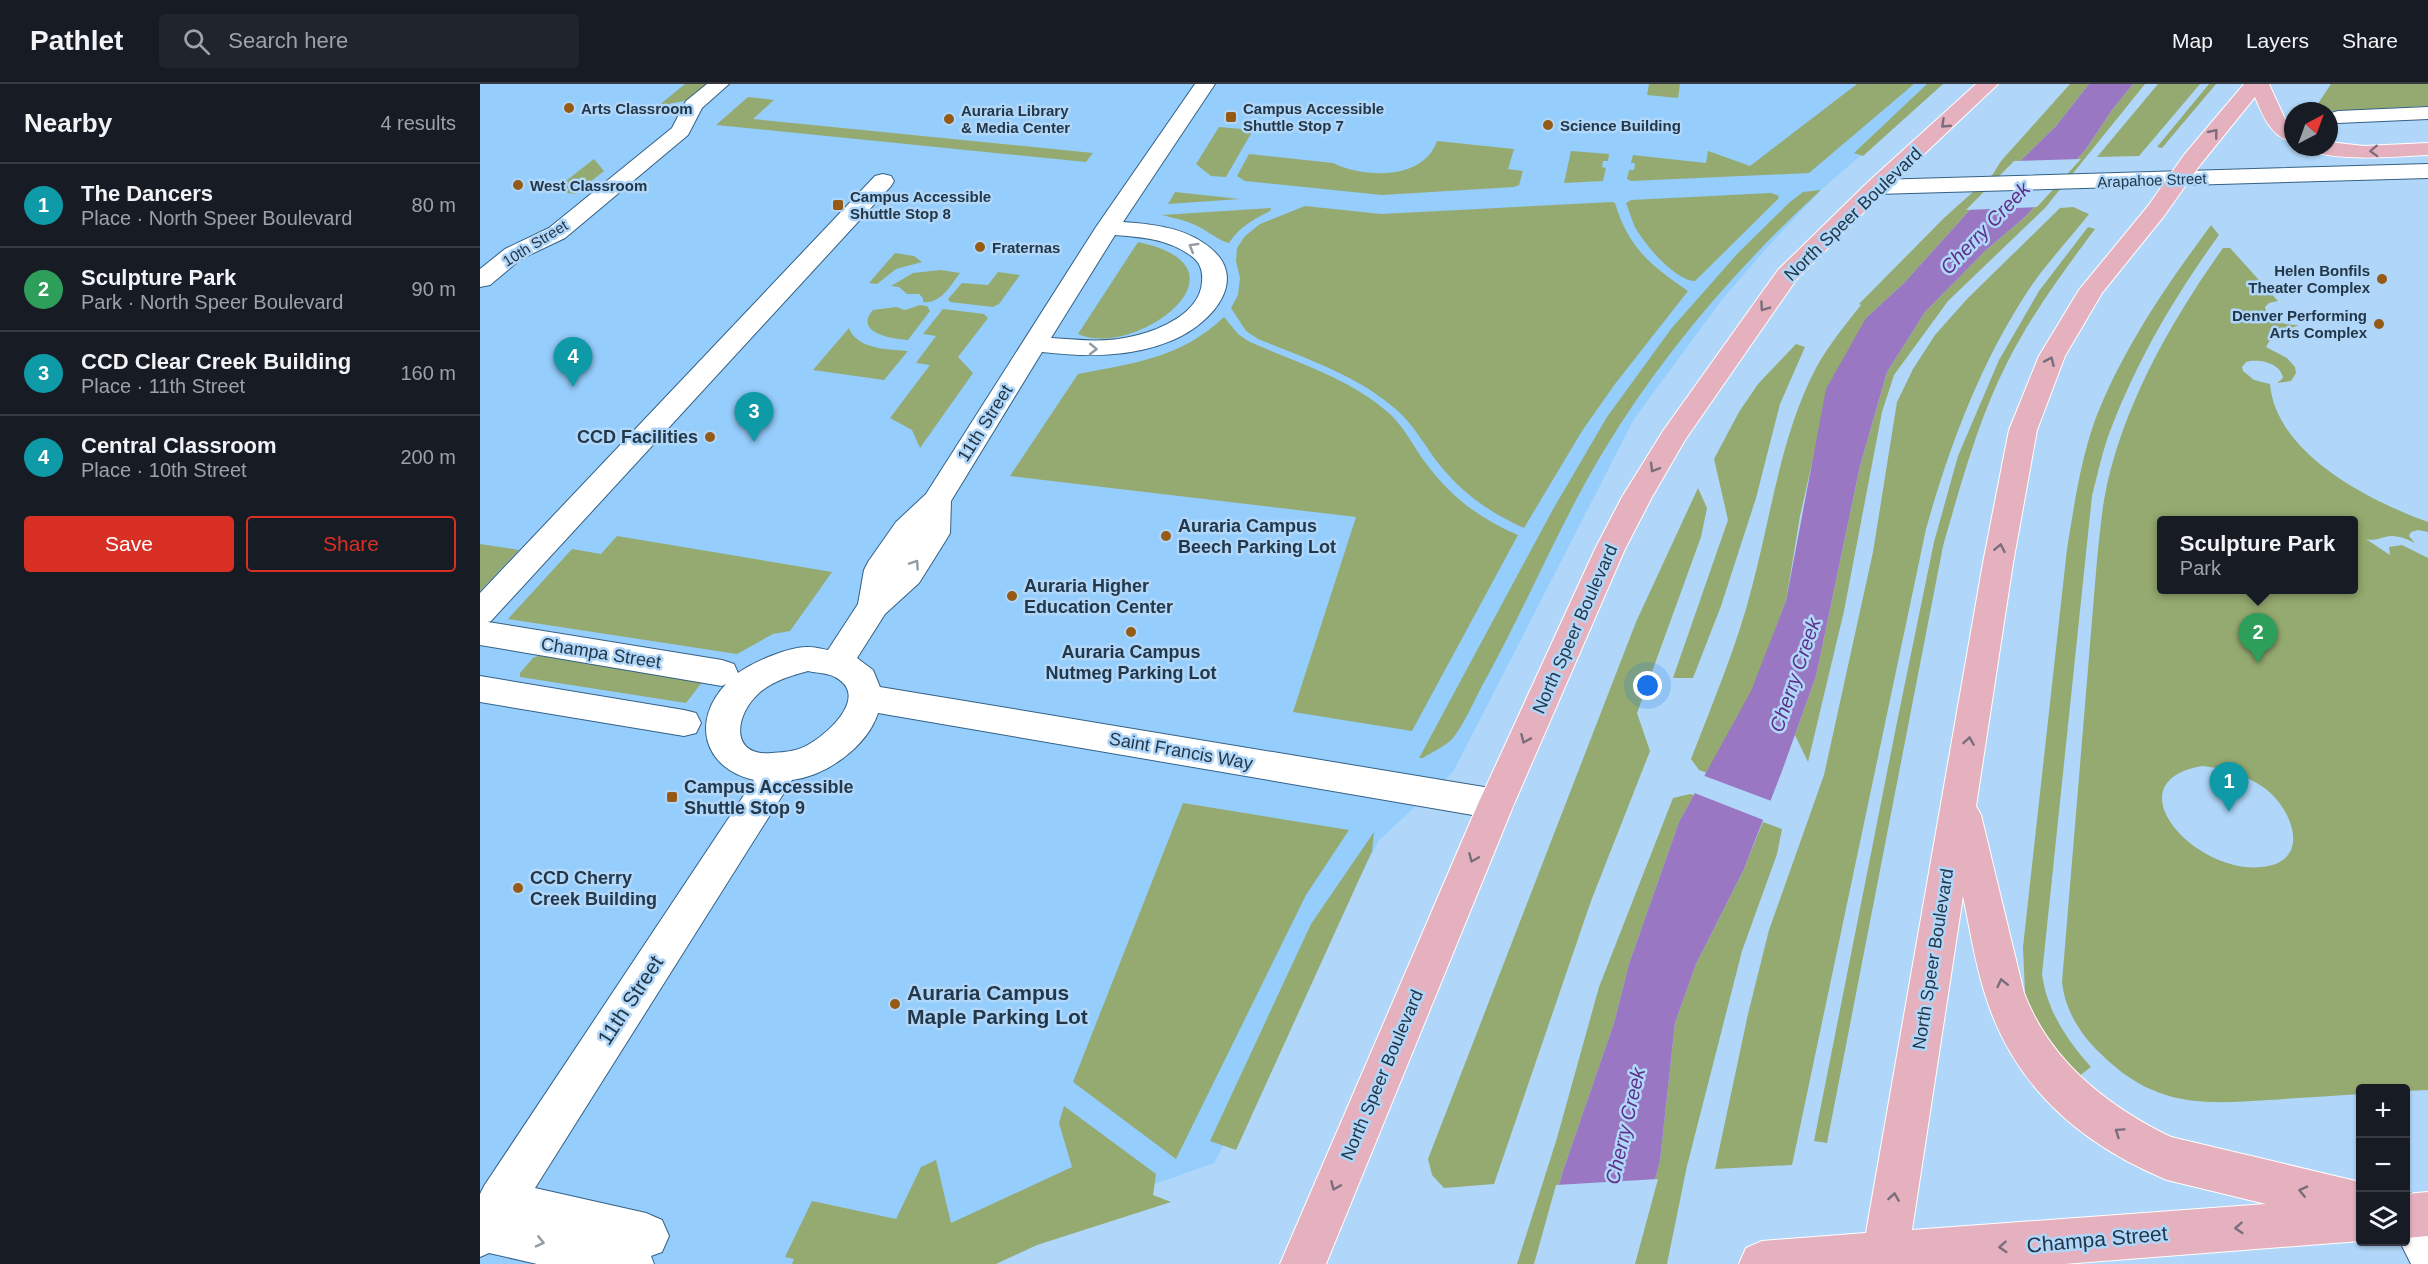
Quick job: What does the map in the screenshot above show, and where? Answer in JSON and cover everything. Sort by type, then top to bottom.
[{"type":"main road","name":"North Speer Boulevard","points":[[1303,1264],[1496,804],[1614,540],[1660,456],[1787,275],[1876,187],[1988,84]]},
{"type":"main road","name":"North Speer Boulevard","points":[[1885,1260],[1998,563],[2023,430],[2052,356],[2091,290],[2257,84]]},
{"type":"main road","points":[[2257,84],[2276,122],[2284,129]]},
{"type":"main road","points":[[2338,149],[2364,152],[2428,149]]},
{"type":"main road","points":[[1959,798],[2004,993],[2016,1025],[2035,1057],[2061,1088],[2093,1115],[2128,1139],[2167,1158],[2356,1203]]},
{"type":"main road","name":"Champa Street","points":[[1769,1263],[1885,1260],[2356,1219]]},
{"type":"street","name":"10th Street","points":[[481,280],[513,254],[557,234],[681,131],[693,105],[719,84]]},
{"type":"street","name":"11th Street","points":[[837,662],[874,606],[908,574],[935,533],[936,501],[1108,227],[1205,84]]},
{"type":"street","points":[[2338,117],[2428,113]]},
{"type":"street","name":"Arapahoe Street","points":[[1876,187],[2428,171]]},
{"type":"street","points":[[480,613],[883,181]]},
{"type":"street","points":[[1035,344],[1097,350],[1135,344],[1162,336],[1187,323],[1204,308],[1212,297],[1216,285],[1215,270],[1201,252],[1186,242],[1167,235],[1108,227]]},
{"type":"street","name":"Champa Street","points":[[480,633],[722,673]]},
{"type":"street","points":[[808,659],[837,662],[856,673],[864,684],[866,698],[863,714],[852,731],[835,746],[814,758],[781,767],[768,768],[746,764],[730,753],[722,738],[722,720],[731,701],[746,685],[786,664],[808,659]]},
{"type":"street","points":[[480,689],[684,723]]},
{"type":"street","name":"Saint Francis Way","points":[[866,698],[1496,804]]},
{"type":"street","name":"11th Street","points":[[488,1221],[781,767]]},
{"type":"street","points":[[488,1221],[639,1250]]},
{"type":"shaded area","name":"Auraria Higher Education Center","points":[[480,84],[1943,84],[1821,190],[1763,252],[1721,301],[1634,419],[1453,772],[1379,840],[1214,1163],[1027,1229],[961,1264],[480,1264]]},
{"type":"green space","points":[[685,84],[708,84],[689,100],[658,106]]},
{"type":"green space","points":[[1649,84],[1680,84],[1678,98],[1647,95]]},
{"type":"green space","points":[[1857,84],[1914,84],[1809,173],[1631,181],[1627,179],[1629,170],[1634,170],[1635,163],[1631,163],[1633,155],[1706,163],[1708,151],[1750,166]]},
{"type":"green space","points":[[1927,84],[1943,84],[1863,156],[1854,153]]},
{"type":"green space","points":[[2070,84],[2089,84],[2056,126],[1968,212],[1904,283],[1866,318],[1816,445],[1800,516],[1786,601],[1752,691],[1707,773],[1699,770],[1691,759],[1739,631],[1752,587],[1785,448],[1804,393],[1816,368],[1861,305],[1859,304],[1944,218],[1993,174],[2001,161]]},
{"type":"green space","points":[[2133,84],[2145,84],[2045,208],[1948,301],[1894,375],[1882,412],[1844,611],[1808,762],[1795,735],[1816,676],[1860,466],[1887,372],[1925,312],[1986,250],[2026,216],[2086,149]]},
{"type":"green space","points":[[2158,84],[2200,84],[2139,156],[2097,157]]},
{"type":"green space","points":[[2209,84],[2216,84],[2162,148],[2157,147]]},
{"type":"green space","points":[[2331,84],[2428,84],[2428,106],[2338,111],[2338,102],[2319,102]]},
{"type":"green space","points":[[748,97],[774,100],[753,119],[1093,153],[1086,162],[716,125]]},
{"type":"green space","points":[[1219,127],[1253,130],[1226,177],[1211,176],[1196,164]]},
{"type":"green space","points":[[1437,141],[1514,149],[1508,169],[1523,171],[1519,185],[1382,195],[1245,181],[1237,176],[1249,154],[1333,163],[1360,172],[1391,173],[1419,163],[1430,154]]},
{"type":"green space","points":[[1571,151],[1609,154],[1608,161],[1603,161],[1602,167],[1606,168],[1603,181],[1564,183]]},
{"type":"green space","points":[[594,159],[604,171],[575,194],[553,191]]},
{"type":"green space","points":[[1821,190],[1731,281],[1676,346],[1650,381],[1587,480],[1458,731],[1444,746],[1419,758],[1552,511],[1607,417],[1671,329],[1738,253],[1803,192]]},
{"type":"green space","points":[[1175,192],[1240,199],[1168,204]]},
{"type":"green space","points":[[1771,193],[1779,196],[1778,199],[1695,281],[1678,275],[1669,268],[1644,241],[1634,225],[1626,203],[1631,200]]},
{"type":"green space","points":[[1615,203],[1627,232],[1642,254],[1688,291],[1615,384],[1582,431],[1524,528],[1486,508],[1464,491],[1435,459],[1404,417],[1383,399],[1350,378],[1258,339],[1246,331],[1231,308],[1238,295],[1240,278],[1236,261],[1237,248],[1245,236],[1260,224],[1305,206],[1381,214]]},
{"type":"green space","points":[[2073,207],[2089,214],[2031,286],[1993,352],[1955,439],[1926,529],[1792,1165],[1715,1169],[1748,1014],[1769,930],[1824,775],[1873,552],[1897,402],[1913,369],[1935,335],[1967,299],[2060,208]]},
{"type":"green space","points":[[1271,208],[1270,211],[1242,228],[1229,243],[1191,223],[1162,215]]},
{"type":"green space","points":[[2211,225],[2219,235],[2173,304],[2134,375],[2109,434],[2092,496],[2042,974],[2053,1013],[2074,1046],[2091,1067],[2074,1080],[2036,1021],[2025,993],[2023,947],[2067,549],[2085,454],[2105,396],[2146,320]]},
{"type":"green space","points":[[2088,227],[2095,229],[2059,278],[2016,345],[1987,407],[1943,546],[1827,1143],[1814,1141],[1934,542],[1958,456],[1999,360],[2039,291]]},
{"type":"green space","points":[[1138,242],[1173,254],[1188,271],[1188,289],[1175,308],[1154,323],[1128,334],[1101,339],[1078,334]]},
{"type":"green space","points":[[2223,248],[2230,248],[2278,301],[2269,303],[2265,307],[2269,316],[2283,323],[2299,325],[2273,335],[2266,347],[2287,358],[2295,367],[2296,373],[2291,381],[2277,383],[2283,378],[2281,373],[2274,365],[2263,361],[2246,362],[2242,367],[2243,371],[2254,380],[2270,384],[2276,409],[2289,432],[2307,453],[2329,471],[2354,488],[2428,522],[2428,532],[2418,530],[2411,532],[2409,536],[2415,543],[2393,536],[2366,539],[2390,555],[2389,547],[2402,545],[2428,558],[2428,1090],[2410,1091],[2410,1084],[2356,1084],[2356,1094],[2244,1102],[2178,1098],[2139,1083],[2100,1053],[2086,1038],[2066,1002],[2062,982],[2104,500],[2122,433],[2135,400],[2167,336]],"holes":[[[2202,766],[2226,770],[2256,782],[2282,807],[2293,833],[2293,845],[2288,855],[2277,863],[2261,867],[2236,865],[2211,856],[2189,842],[2173,825],[2163,807],[2164,790],[2176,775]]]},
{"type":"green space","points":[[895,253],[914,256],[922,262],[896,269],[877,284],[869,283]]},
{"type":"green space","points":[[941,270],[960,273],[940,297],[929,302],[923,302],[919,294],[907,294],[899,287],[891,286],[913,273]]},
{"type":"green space","points":[[998,272],[1020,275],[999,304],[993,307],[950,302],[948,299],[962,283],[988,285]]},
{"type":"green space","points":[[920,305],[927,306],[930,311],[908,340],[877,333],[868,324],[868,318],[873,310],[896,307],[905,310]]},
{"type":"green space","points":[[943,309],[984,314],[988,318],[958,357],[973,373],[920,448],[912,430],[890,418],[930,365],[916,363],[936,336],[923,334]]},
{"type":"green space","points":[[1224,317],[1238,334],[1248,341],[1322,372],[1358,390],[1374,401],[1396,420],[1437,478],[1447,488],[1480,515],[1518,535],[1412,731],[1293,712],[1356,517],[1010,476],[1078,374],[1137,362],[1174,350],[1208,331]]},
{"type":"green space","points":[[849,328],[859,341],[866,344],[883,349],[908,351],[884,380],[813,370]]},
{"type":"green space","points":[[1796,344],[1805,347],[1780,404],[1756,498],[1721,606],[1693,678],[1673,678],[1728,520],[1714,459],[1739,412],[1758,384]]},
{"type":"green space","points":[[1698,488],[1707,508],[1701,537],[1637,713],[1650,751],[1591,901],[1494,1184],[1444,1188],[1432,1175],[1428,1159],[1636,622]]},
{"type":"green space","points":[[617,536],[832,572],[790,631],[773,634],[737,654],[508,619],[572,549],[601,554]]},
{"type":"green space","points":[[480,544],[519,550],[480,591]]},
{"type":"green space","points":[[540,655],[703,681],[686,703],[520,677],[520,673],[533,658]]},
{"type":"green space","points":[[1694,795],[1679,822],[1629,964],[1614,1023],[1563,1171],[1537,1264],[1517,1264],[1557,1138],[1599,987],[1673,798]]},
{"type":"green space","points":[[1183,803],[1349,830],[1306,895],[1176,1159],[1073,1082]]},
{"type":"green space","points":[[1763,822],[1782,829],[1777,854],[1742,951],[1687,1166],[1667,1264],[1632,1264],[1660,1161],[1675,1023],[1696,964],[1744,869]]},
{"type":"green space","points":[[1374,832],[1372,851],[1236,1150],[1210,1141],[1311,924]]},
{"type":"green space","points":[[1064,1106],[1156,1174],[1153,1195],[1171,1202],[1037,1245],[996,1264],[792,1264],[794,1259],[785,1257],[812,1201],[896,1219],[921,1167],[936,1160],[951,1223],[1072,1167],[1059,1123]]},
{"type":"water","name":"Cherry Creek","points":[[2089,84],[2133,84],[2086,149],[2026,216],[1986,250],[1925,312],[1887,372],[1860,466],[1816,676],[1744,869],[1696,964],[1675,1023],[1660,1161],[1632,1264],[1537,1264],[1563,1171],[1614,1023],[1629,964],[1679,822],[1751,691],[1786,601],[1826,389],[1866,318],[1904,283],[1968,212],[2056,126]]},
{"type":"pier","points":[[2081,159],[2037,207],[1966,210],[2014,161]]},
{"type":"pier","points":[[1702,775],[1774,802],[1766,821],[1692,792]]},
{"type":"pier","points":[[1658,1179],[1635,1264],[1534,1264],[1556,1185]]},
{"type":"place","name":"Arts Classroom","points":[[569,108]]},
{"type":"place","name":"Campus Accessible Shuttle Stop 7","points":[[1231,117]]},
{"type":"place","name":"Auraria Library & Media Center","points":[[949,119]]},
{"type":"place","name":"Science Building","points":[[1548,125]]},
{"type":"place","name":"West Classroom","points":[[518,185]]},
{"type":"place","name":"Campus Accessible Shuttle Stop 8","points":[[838,205]]},
{"type":"place","name":"Fraternas","points":[[980,247]]},
{"type":"place","name":"Helen Bonfils Theater Complex","points":[[2382,279]]},
{"type":"place","name":"Denver Performing Arts Complex","points":[[2379,324]]},
{"type":"place","name":"Central Classroom","points":[[573,387]]},
{"type":"place","name":"CCD Facilities","points":[[710,437]]},
{"type":"place","name":"CCD Clear Creek Building","points":[[754,442]]},
{"type":"place","name":"Auraria Campus Beech Parking Lot","points":[[1166,536]]},
{"type":"place","name":"Auraria Higher Education Center","points":[[1012,596]]},
{"type":"place","name":"Auraria Campus Nutmeg Parking Lot","points":[[1131,632]]},
{"type":"place","name":"Sculpture Park","points":[[2258,663]]},
{"type":"place","name":"Campus Accessible Shuttle Stop 9","points":[[672,797]]},
{"type":"place","name":"The Dancers","points":[[2229,812]]},
{"type":"place","name":"CCD Cherry Creek Building","points":[[518,888]]},
{"type":"place","name":"Auraria Campus Maple Parking Lot","points":[[895,1004]]}]
